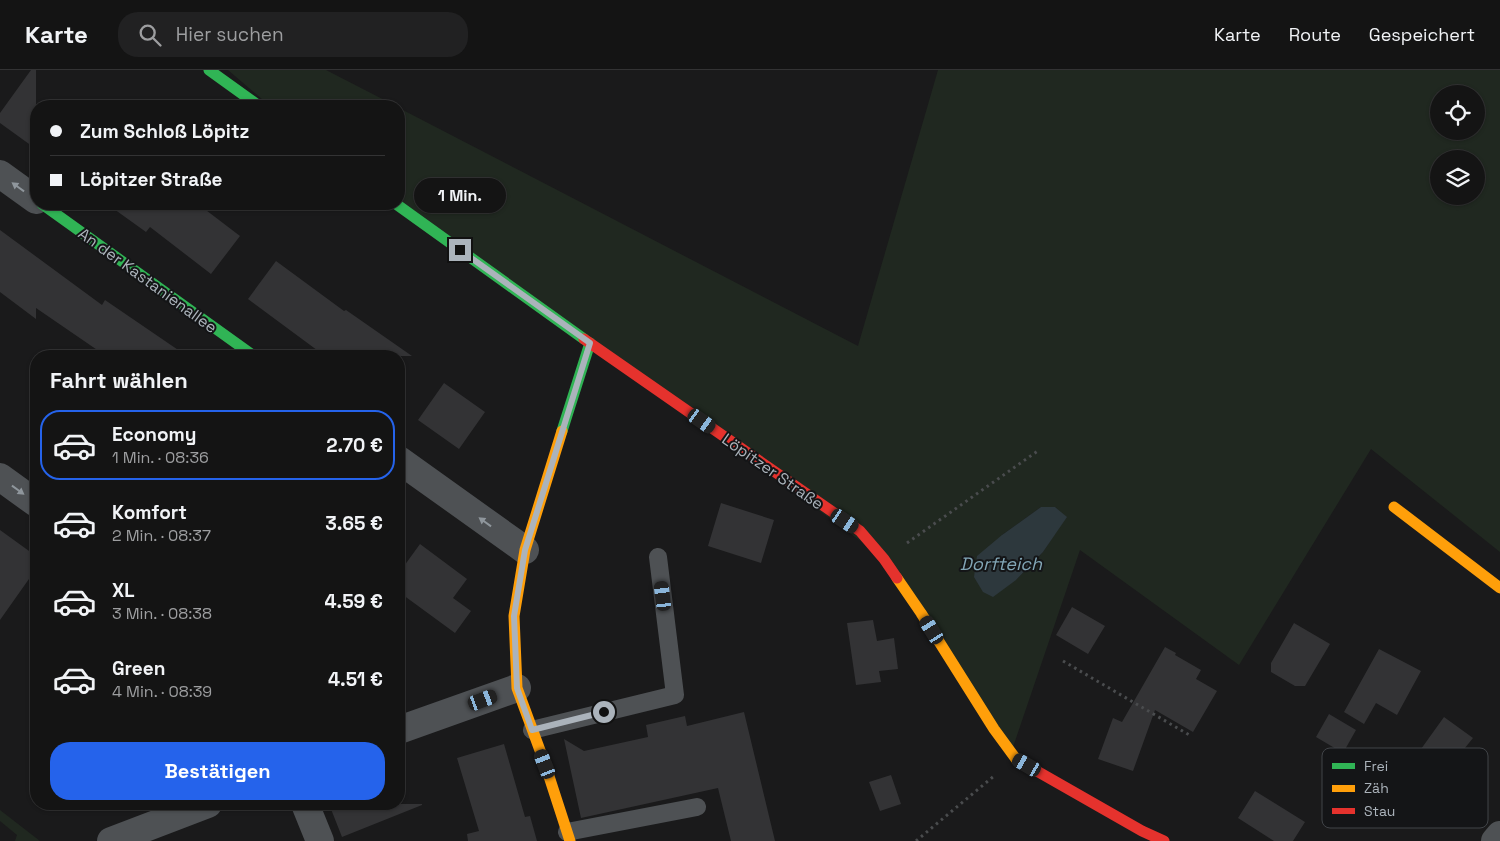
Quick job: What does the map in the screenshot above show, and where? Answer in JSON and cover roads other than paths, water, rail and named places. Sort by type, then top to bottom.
[{"type":"street","points":[[209,70],[251,100]]},
{"type":"street","points":[[0,174],[30,196]]},
{"type":"street","name":"An der Kastanienallee","points":[[50,210],[246,350]]},
{"type":"street","name":"Löpitzer Straße","points":[[404,210],[590,343],[860,531],[884,559],[921,613],[994,729],[1016,759],[1142,831],[1164,841]]},
{"type":"street","points":[[569,836],[517,688],[514,616],[525,550],[590,343]]},
{"type":"street","points":[[405,464],[525,550]]},
{"type":"street","points":[[0,477],[30,499]]},
{"type":"street","points":[[1394,507],[1500,588]]},
{"type":"street","points":[[405,728],[517,688]]},
{"type":"street","points":[[111,841],[192,810]]},
{"type":"street","points":[[307,810],[320,841]]},
{"type":"street","points":[[1495,841],[1500,835]]},
{"type":"lane","points":[[532,730],[675,695],[658,557]]},
{"type":"lane","points":[[569,836],[698,807]]},
{"type":"water","name":"Dorfteich","points":[[1041,507],[1055,507],[1067,517],[1043,552],[1016,580],[993,597],[983,592],[974,577],[977,556]]}]
